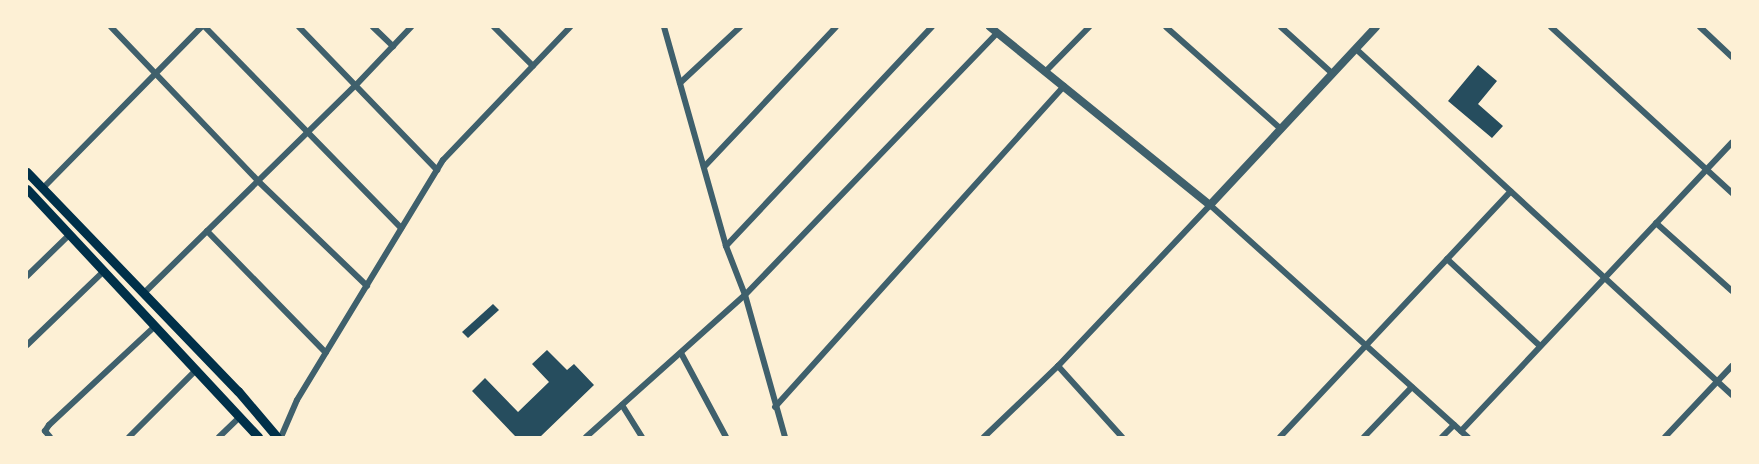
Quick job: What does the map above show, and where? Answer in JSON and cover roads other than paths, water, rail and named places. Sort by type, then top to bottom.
[{"type":"main road","points":[[27,172],[238,391],[277,437]]},
{"type":"main road","points":[[27,189],[258,437]]},
{"type":"street","points":[[111,27],[259,182],[367,286]]},
{"type":"street","points":[[43,188],[203,27],[401,228]]},
{"type":"street","points":[[299,27],[437,170]]},
{"type":"street","points":[[373,27],[393,46]]},
{"type":"street","points":[[144,293],[259,182],[411,27]]},
{"type":"street","points":[[494,27],[533,66]]},
{"type":"street","points":[[281,437],[297,400],[437,170],[570,27]]},
{"type":"street","points":[[664,27],[726,246],[745,295],[785,437]]},
{"type":"street","points":[[680,82],[740,27]]},
{"type":"street","points":[[704,167],[836,27]]},
{"type":"street","points":[[726,246],[932,27]]},
{"type":"street","points":[[1046,72],[1089,27]]},
{"type":"street","points":[[1166,27],[1281,129]]},
{"type":"street","points":[[1281,27],[1332,74]]},
{"type":"street","points":[[984,437],[1058,366],[1376,27]]},
{"type":"street","points":[[1551,27],[1732,193]]},
{"type":"street","points":[[1700,27],[1732,57]]},
{"type":"street","points":[[586,437],[745,295],[994,29],[1210,205],[1467,437]]},
{"type":"street","points":[[1356,49],[1732,395]]},
{"type":"street","points":[[775,407],[1064,86]]},
{"type":"street","points":[[1461,431],[1732,142]]},
{"type":"street","points":[[1284,436],[1511,191]]},
{"type":"street","points":[[1656,222],[1732,291]]},
{"type":"street","points":[[207,231],[326,353]]},
{"type":"street","points":[[27,276],[70,234]]},
{"type":"street","points":[[1448,259],[1540,346]]},
{"type":"street","points":[[27,345],[104,271]]},
{"type":"street","points":[[50,437],[45,431],[49,425],[155,326]]},
{"type":"street","points":[[681,353],[726,437]]},
{"type":"street","points":[[1058,366],[1122,437]]},
{"type":"street","points":[[1665,437],[1732,366]]},
{"type":"street","points":[[129,437],[196,370]]},
{"type":"street","points":[[1364,437],[1412,387]]},
{"type":"street","points":[[622,405],[642,437]]},
{"type":"street","points":[[219,437],[240,417]]},
{"type":"street","points":[[1442,437],[1454,425]]}]
